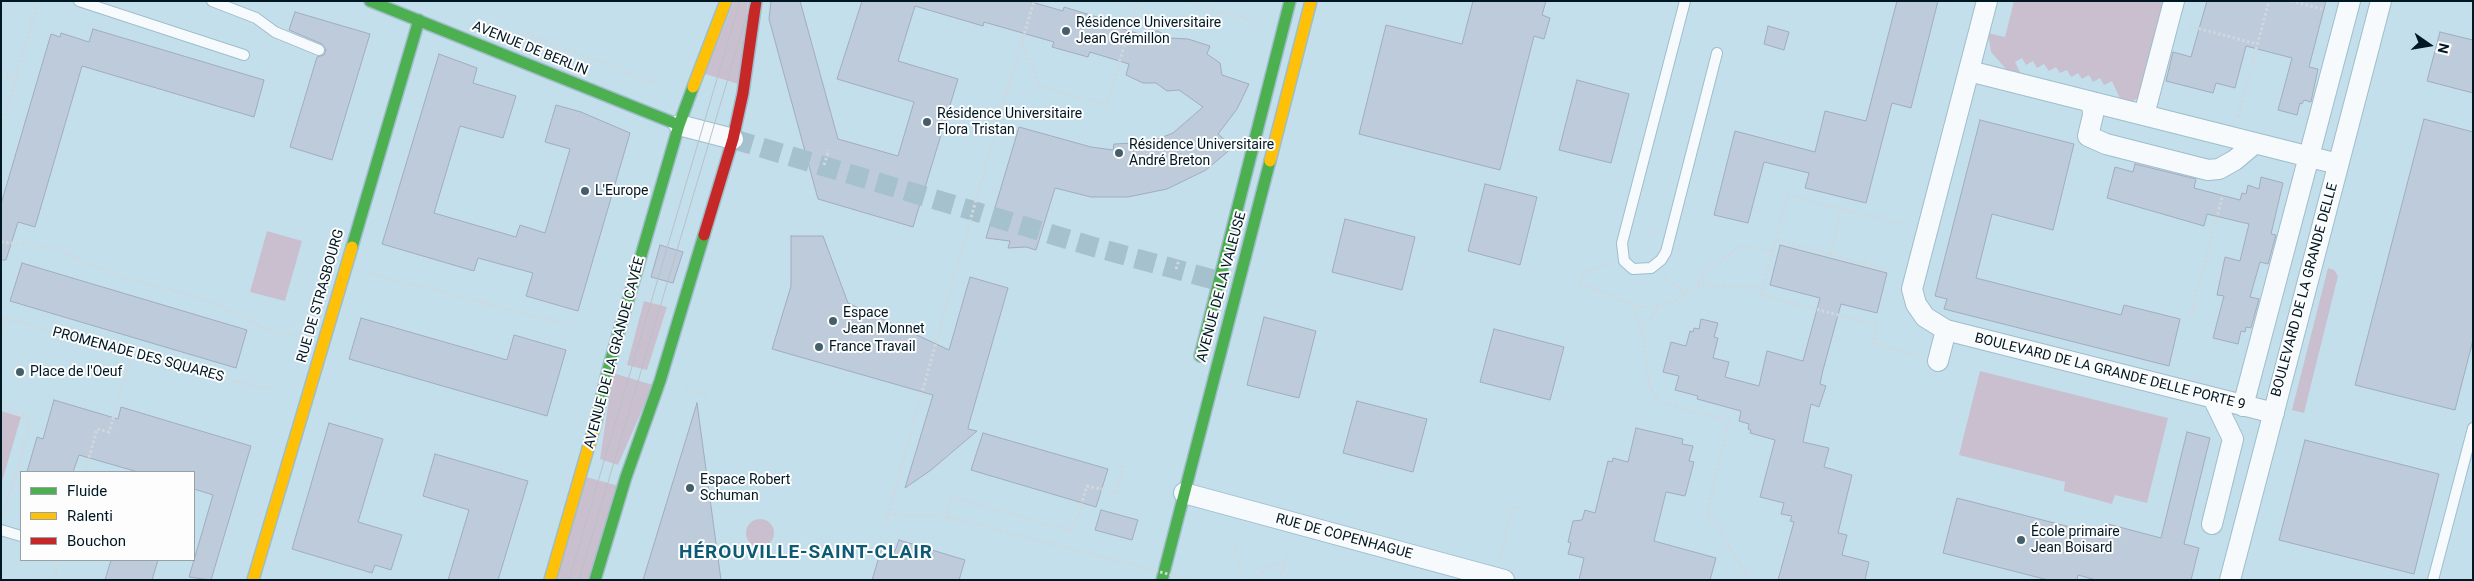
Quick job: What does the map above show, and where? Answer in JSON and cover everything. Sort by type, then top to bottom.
[{"type":"street","name":"AVENUE DE BERLIN","points":[[370,1],[679,125]]},
{"type":"street","name":"AVENUE DE LA GRANDE CAVÉE","points":[[550,580],[585,464],[609,366],[679,125],[726,1]]},
{"type":"street","points":[[595,580],[626,477],[660,381],[732,139],[743,93],[756,1]]},
{"type":"street","name":"AVENUE DE LA VALEUSE","points":[[1196,370],[1290,1]]},
{"type":"street","name":"AVENUE DE LA VALEUSE","points":[[1162,580],[1180,487],[1311,1]]},
{"type":"street","name":"BOULEVARD DE LA GRANDE DELLE PORTE 9","points":[[1986,1],[1912,289],[1916,304],[1925,317],[1946,330],[2274,413]]},
{"type":"street","name":"BOULEVARD DE LA GRANDE DELLE","points":[[2232,579],[2381,1]]},
{"type":"street","points":[[2244,406],[2348,8]]},
{"type":"street","points":[[2144,115],[2171,11]]},
{"type":"street","name":"RUE DE STRASBOURG","points":[[253,580],[418,20]]},
{"type":"street","points":[[1284,29],[1303,34]]},
{"type":"street","points":[[1969,71],[2338,164]]},
{"type":"street","points":[[2092,102],[2093,115],[2088,136],[2106,144],[2208,170],[2219,169],[2227,165],[2255,143]]},
{"type":"street","points":[[679,125],[732,139]]},
{"type":"street","points":[[1931,359],[1946,330]]},
{"type":"street","points":[[2212,524],[2233,439],[2213,398]]},
{"type":"street","name":"RUE DE COPENHAGUE","points":[[1180,487],[1499,578]]},
{"type":"lane","points":[[80,1],[244,56]]},
{"type":"lane","points":[[212,1],[256,18],[275,32],[319,50]]},
{"type":"lane","points":[[1685,1],[1622,243],[1624,261],[1629,266],[1638,270],[1654,265],[1666,252],[1717,53]]},
{"type":"lane","points":[[2433,580],[2473,428]]},
{"type":"lane","points":[[1,530],[20,536]]},
{"type":"path","points":[[1,130],[3,114],[16,78],[38,1]]},
{"type":"path","points":[[885,525],[1000,115],[1034,1]]},
{"type":"path","points":[[1022,44],[1040,86],[1106,105],[1138,1]]},
{"type":"path","points":[[1183,1],[1263,24]]},
{"type":"path","points":[[2232,137],[2269,1]]},
{"type":"path","points":[[2291,1],[2348,8]]},
{"type":"path","points":[[2171,11],[2257,44]]},
{"type":"path","points":[[513,29],[662,86]]},
{"type":"path","points":[[1,73],[16,78]]},
{"type":"path","points":[[824,165],[828,150]]},
{"type":"path","points":[[2191,316],[2224,188]]},
{"type":"path","points":[[1911,226],[1787,195],[1761,295],[1877,325],[1873,343],[1931,359]]},
{"type":"path","points":[[1830,254],[1842,208]]},
{"type":"path","points":[[1776,239],[1886,270]]},
{"type":"path","points":[[1,242],[50,247],[121,277],[204,299],[267,329],[290,335]]},
{"type":"path","points":[[1624,261],[1583,272],[1579,284],[1640,307],[1659,306],[1675,301],[1698,285],[1708,269],[1743,245],[1772,252]]},
{"type":"path","points":[[1864,264],[1867,252]]},
{"type":"path","points":[[1176,269],[1179,260]]},
{"type":"path","points":[[1654,265],[1663,277],[1686,293]]},
{"type":"path","points":[[366,272],[572,326]]},
{"type":"path","points":[[1698,285],[1763,288]]},
{"type":"path","points":[[1631,303],[1642,331],[1650,388],[1660,402],[1729,421],[1706,516],[1719,529],[1747,576],[1747,580]]},
{"type":"path","points":[[1642,331],[1659,306]]},
{"type":"path","points":[[1,335],[3,318]]},
{"type":"path","name":"PROMENADE DES SQUARES","points":[[3,318],[132,356],[265,388],[276,388]]},
{"type":"path","points":[[85,471],[97,428],[109,432],[132,356]]},
{"type":"path","points":[[686,388],[709,395]]},
{"type":"path","points":[[1,400],[4,400],[6,411],[25,416],[30,425],[4,515]]},
{"type":"path","points":[[946,518],[952,497],[1074,531],[1087,486],[1116,492],[1124,461]]},
{"type":"path","points":[[1499,578],[1513,506],[1518,507]]},
{"type":"path","points":[[888,514],[952,518],[1192,580]]},
{"type":"path","points":[[1235,540],[1241,580]]},
{"type":"path","points":[[1280,580],[1287,555]]},
{"type":"path","points":[[54,580],[60,561]]},
{"type":"path","points":[[1256,580],[1267,566],[1285,562]]},
{"type":"shaded area","points":[[734,1],[748,1],[739,84],[705,74]]},
{"type":"shaded area","points":[[2014,1],[2166,1],[2138,98],[2131,102],[2121,101],[2112,81],[2104,85],[2100,78],[2093,82],[2089,75],[2082,79],[2078,73],[2071,77],[2067,70],[2060,73],[2056,67],[2049,71],[2044,64],[2037,68],[2033,61],[2026,65],[2022,58],[2015,62],[2022,76],[2006,69],[1991,52],[1988,33],[2005,37]]},
{"type":"shaded area","points":[[267,231],[302,241],[285,301],[250,292]]},
{"type":"shaded area","points":[[2328,268],[2334,270],[2338,276],[2304,413],[2292,410]]},
{"type":"shaded area","points":[[644,301],[667,307],[647,370],[627,365]]},
{"type":"shaded area","points":[[1980,371],[2168,418],[2147,503],[2115,495],[2112,504],[2064,491],[2065,482],[1959,455]]},
{"type":"shaded area","points":[[613,373],[653,385],[618,465],[600,459]]},
{"type":"shaded area","points":[[1,411],[21,417],[1,485]]},
{"type":"shaded area","points":[[586,477],[619,486],[591,580],[556,580]]},
{"type":"shaded area","points":[[760,519],[770,523],[774,533],[770,543],[760,547],[750,543],[746,533],[750,523]]},
{"type":"building","points":[[771,1],[800,1],[838,139],[898,156],[914,102],[837,79],[862,1],[1028,1],[1063,11],[1064,7],[1100,18],[1099,22],[1143,35],[1144,32],[1158,31],[1170,38],[1188,39],[1210,46],[1207,54],[1220,63],[1222,75],[1249,84],[1237,109],[1218,134],[1233,147],[1206,170],[1167,189],[1128,197],[1091,197],[1055,188],[1036,250],[1026,247],[1008,248],[1010,241],[986,238],[1019,127],[1091,147],[1113,150],[1114,144],[1134,143],[1135,148],[1173,133],[1203,107],[1179,90],[1167,91],[1156,83],[1143,83],[1126,75],[1129,64],[1090,52],[1088,57],[1052,47],[1054,42],[984,22],[983,26],[915,6],[898,61],[958,79],[913,227],[818,199],[769,19]]},
{"type":"building","points":[[1473,1],[1546,1],[1542,15],[1550,18],[1544,39],[1534,36],[1500,170],[1359,134],[1386,25],[1462,44]]},
{"type":"building","points":[[1897,1],[1938,1],[1911,108],[1892,103],[1866,203],[1805,188],[1809,173],[1764,162],[1748,223],[1714,215],[1735,131],[1815,152],[1825,111],[1866,121]]},
{"type":"building","points":[[2207,1],[2326,1],[2309,67],[2318,69],[2311,102],[2304,100],[2302,104],[2300,103],[2297,115],[2278,110],[2292,58],[2246,46],[2235,88],[2216,83],[2213,93],[2166,81],[2173,52],[2191,57]]},
{"type":"building","points":[[295,12],[370,34],[332,160],[290,147],[317,57],[324,55],[326,50],[322,44],[289,30]]},
{"type":"building","points":[[1768,26],[1789,32],[1784,50],[1764,44]]},
{"type":"building","points":[[93,29],[264,80],[254,117],[82,66],[35,227],[18,222],[6,260],[1,260],[1,204],[51,34],[60,37],[61,33],[89,42]]},
{"type":"building","points":[[2440,32],[2473,40],[2473,93],[2427,81]]},
{"type":"building","points":[[439,54],[477,68],[473,83],[516,96],[503,138],[460,126],[434,213],[516,237],[520,225],[545,233],[570,149],[545,142],[556,105],[581,112],[630,133],[578,311],[526,296],[533,273],[478,258],[474,271],[382,244]]},
{"type":"building","points":[[1577,80],[1629,94],[1611,163],[1559,150]]},
{"type":"building","points":[[2424,119],[2473,132],[2473,340],[2455,410],[2355,385]]},
{"type":"building","points":[[1980,120],[2074,144],[2053,230],[1992,214],[1976,278],[2121,315],[2124,305],[2180,319],[2169,366],[1944,309],[1947,299],[1935,296]]},
{"type":"building","points":[[2135,164],[2196,179],[2194,188],[2240,200],[2242,193],[2246,194],[2248,185],[2259,189],[2261,177],[2283,183],[2271,234],[2276,235],[2268,264],[2260,262],[2250,297],[2259,299],[2251,328],[2246,327],[2245,332],[2241,331],[2238,344],[2213,338],[2224,296],[2217,295],[2225,257],[2240,261],[2249,224],[2207,214],[2204,226],[2107,198],[2115,167],[2133,172]]},
{"type":"building","points":[[1485,184],[1537,197],[1520,265],[1468,251]]},
{"type":"building","points":[[1345,219],[1415,237],[1402,290],[1332,272]]},
{"type":"building","points":[[791,236],[823,236],[848,303],[949,350],[970,277],[1008,288],[969,424],[968,429],[977,431],[931,470],[905,488],[933,395],[772,349],[791,286]]},
{"type":"building","points":[[660,245],[683,252],[673,283],[651,277]]},
{"type":"building","points":[[1780,245],[1887,273],[1877,313],[1841,304],[1820,384],[1826,386],[1819,407],[1811,404],[1803,442],[1829,448],[1824,467],[1852,475],[1838,533],[1847,535],[1842,555],[1869,562],[1865,580],[1778,580],[1794,522],[1790,521],[1792,516],[1781,514],[1784,503],[1760,497],[1775,440],[1750,433],[1751,430],[1748,429],[1749,424],[1739,421],[1741,411],[1697,399],[1698,396],[1675,390],[1679,376],[1663,372],[1671,342],[1686,346],[1690,331],[1693,332],[1694,328],[1699,329],[1701,319],[1718,323],[1714,337],[1718,338],[1713,358],[1729,362],[1725,377],[1759,386],[1767,351],[1803,361],[1820,298],[1770,285]]},
{"type":"building","points":[[22,263],[247,330],[236,368],[10,301]]},
{"type":"building","points":[[1264,317],[1316,331],[1299,398],[1247,385]]},
{"type":"building","points":[[361,318],[507,360],[514,335],[566,350],[547,416],[349,359]]},
{"type":"building","points":[[1494,329],[1564,347],[1550,400],[1480,382]]},
{"type":"building","points":[[54,400],[118,419],[121,407],[251,446],[211,580],[189,577],[213,495],[195,489],[195,471],[135,471],[79,455],[73,471],[27,471],[37,437],[43,439]]},
{"type":"building","points":[[1357,401],[1427,419],[1413,472],[1343,453]]},
{"type":"building","name":"Espace Robert Schuman","points":[[697,403],[721,580],[643,580]]},
{"type":"building","points":[[329,423],[383,439],[358,522],[402,535],[391,570],[375,565],[372,573],[292,549]]},
{"type":"building","points":[[1636,428],[1683,439],[1682,444],[1693,446],[1689,461],[1694,462],[1685,496],[1666,492],[1654,541],[1716,558],[1710,580],[1579,580],[1584,558],[1568,554],[1571,543],[1568,542],[1573,521],[1582,520],[1585,510],[1595,513],[1608,461],[1612,462],[1613,458],[1628,462]]},
{"type":"building","name":"École primaire Jean Boisard","points":[[2187,432],[2210,438],[2184,544],[2199,548],[2191,580],[2096,580],[2078,575],[2077,580],[2048,580],[1943,553],[1957,498],[2105,536],[2108,524],[2161,538]]},
{"type":"building","points":[[983,433],[1108,469],[1096,507],[971,470]]},
{"type":"building","points":[[2305,440],[2439,474],[2414,574],[2279,540]]},
{"type":"building","points":[[435,454],[528,481],[498,580],[448,580],[469,510],[423,496]]},
{"type":"building","points":[[1101,510],[1138,520],[1132,540],[1095,530]]},
{"type":"building","points":[[899,540],[965,560],[959,580],[872,580],[882,547],[895,551]]},
{"type":"building","points":[[111,561],[158,561],[152,580],[105,580]]},
{"type":"tunnel","points":[[733,139],[1094,247],[1219,281]]},
{"type":"tram line","points":[[569,580],[740,1]]},
{"type":"tram line","points":[[579,580],[751,1]]},
{"type":"traffic: fast","points":[[370,1],[679,125]]},
{"type":"traffic: fast","points":[[1200,356],[1290,1]]},
{"type":"traffic: fast","points":[[352,247],[419,20]]},
{"type":"traffic: fast","points":[[596,421],[609,366],[679,125],[693,87]]},
{"type":"traffic: fast","points":[[1162,580],[1270,161]]},
{"type":"traffic: fast","points":[[595,580],[626,477],[660,381],[704,235]]},
{"type":"traffic: slow","points":[[693,87],[726,1]]},
{"type":"traffic: slow","points":[[1270,161],[1311,1]]},
{"type":"traffic: slow","points":[[253,580],[352,247]]},
{"type":"traffic: slow","points":[[550,580],[596,421]]},
{"type":"traffic: jam","points":[[704,235],[733,139],[743,93],[756,1]]},
{"type":"place","name":"Résidence Universitaire Jean Grémillon","points":[[1066,31]]},
{"type":"place","name":"Résidence Universitaire Flora Tristan","points":[[927,122]]},
{"type":"place","name":"Résidence Universitaire André Breton","points":[[1119,153]]},
{"type":"place","name":"L'Europe","points":[[585,191]]},
{"type":"place","name":"Espace Jean Monnet","points":[[833,321]]},
{"type":"place","name":"France Travail","points":[[819,347]]},
{"type":"place","name":"Place de l'Oeuf","points":[[20,372]]},
{"type":"place","name":"Espace Robert Schuman","points":[[690,488]]},
{"type":"place","name":"École primaire Jean Boisard","points":[[2021,540]]},
{"type":"district","name":"HÉROUVILLE-SAINT-CLAIR","points":[[806,553]]}]
